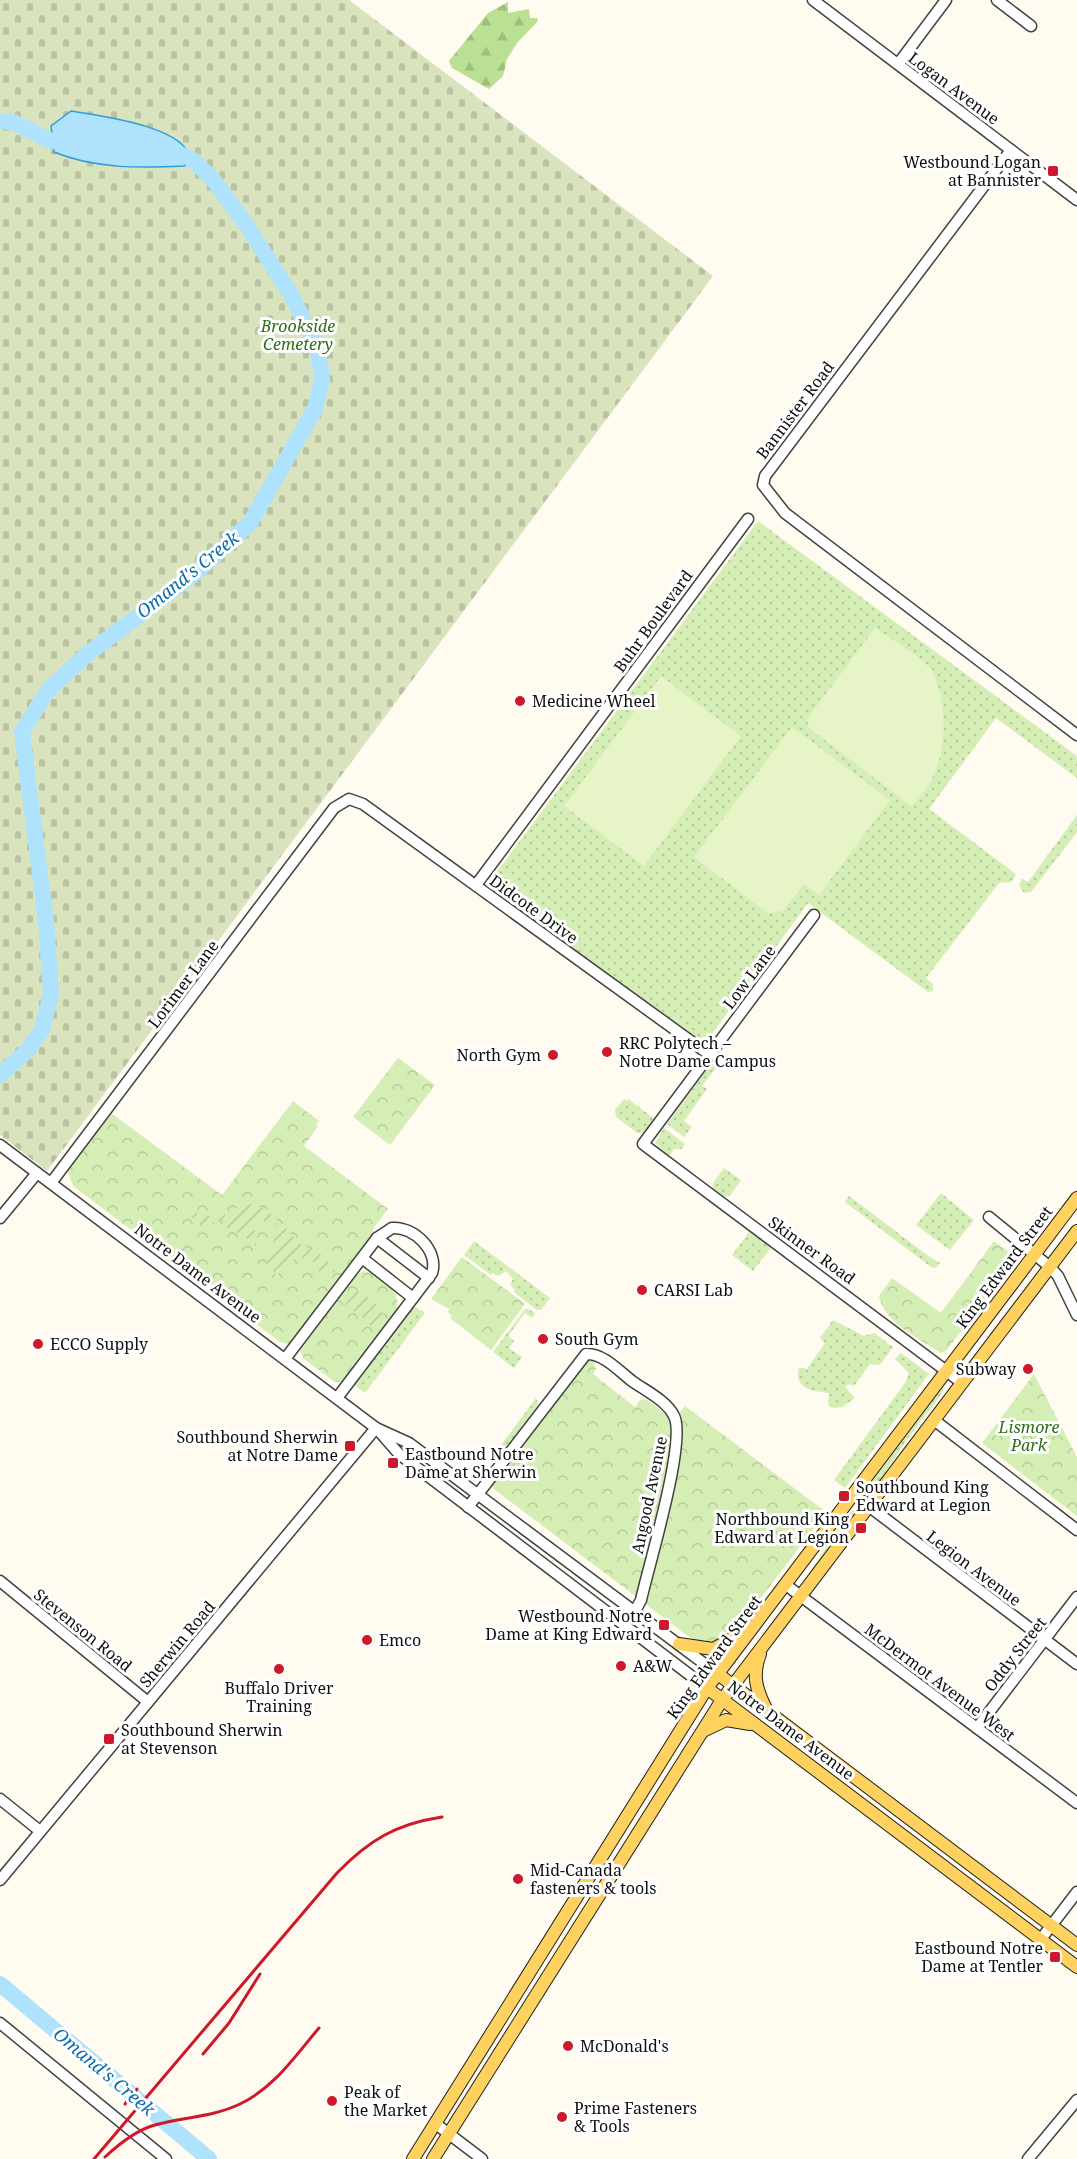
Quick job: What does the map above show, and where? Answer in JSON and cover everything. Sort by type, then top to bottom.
[{"type":"main road","name":"King Edward Street","points":[[413,2159],[707,1688],[1077,1198]]},
{"type":"main road","name":"King Edward Street","points":[[433,2159],[722,1700],[1077,1231]]},
{"type":"main road","points":[[679,1644],[713,1649],[755,1627]]},
{"type":"main road","points":[[765,1644],[754,1673],[758,1693],[768,1712]]},
{"type":"main road","name":"Notre Dame Avenue","points":[[718,1674],[1077,1945]]},
{"type":"main road","name":"Notre Dame Avenue","points":[[707,1688],[1077,1967]]},
{"type":"main road","points":[[702,1732],[717,1722],[726,1720],[740,1720],[762,1729]]},
{"type":"main road","points":[[496,2025],[511,2035]]},
{"type":"street","name":"Logan Avenue","points":[[813,0],[1077,200]]},
{"type":"street","points":[[898,64],[946,0]]},
{"type":"street","points":[[997,0],[1031,26]]},
{"type":"street","name":"Bannister Road","points":[[1011,150],[765,476],[763,485],[785,513],[1077,735]]},
{"type":"street","name":"Buhr Boulevard","points":[[476,885],[748,519]]},
{"type":"street","name":"Didcote Drive","points":[[339,803],[349,799],[363,804],[710,1055]]},
{"type":"street","name":"Lorimer Lane","points":[[51,1183],[339,803]]},
{"type":"street","name":"Low Lane","points":[[643,1144],[814,915]]},
{"type":"street","name":"Skinner Road","points":[[643,1144],[961,1382]]},
{"type":"street","name":"Notre Dame Avenue","points":[[0,1145],[337,1398],[376,1428],[399,1455],[707,1688]]},
{"type":"street","points":[[0,1218],[37,1173]]},
{"type":"street","points":[[989,1217],[1058,1276],[1077,1316]]},
{"type":"street","points":[[285,1359],[377,1238],[386,1230],[397,1228],[409,1232],[426,1244],[434,1261],[429,1278],[337,1398]]},
{"type":"street","points":[[377,1238],[429,1278]]},
{"type":"street","points":[[362,1258],[413,1298]]},
{"type":"street","name":"Angood Avenue","points":[[468,1507],[586,1354],[601,1358],[674,1414],[678,1437],[641,1600],[635,1611]]},
{"type":"street","points":[[934,1420],[1077,1530]]},
{"type":"street","name":"Notre Dame Avenue","points":[[376,1428],[409,1443],[718,1674]]},
{"type":"street","name":"Sherwin Road","points":[[0,1880],[376,1428]]},
{"type":"street","name":"Legion Avenue","points":[[854,1496],[1077,1664]]},
{"type":"street","points":[[508,1537],[518,1524]]},
{"type":"street","name":"Stevenson Road","points":[[0,1581],[148,1702]]},
{"type":"street","name":"McDermot Avenue West","points":[[786,1585],[1077,1803]]},
{"type":"street","name":"Oddy Street","points":[[977,1728],[1077,1597]]},
{"type":"street","points":[[618,1620],[635,1611]]},
{"type":"street","points":[[0,1799],[40,1831]]},
{"type":"street","points":[[1041,1940],[1077,1892]]},
{"type":"street","points":[[0,2023],[166,2159]]},
{"type":"street","points":[[1028,2159],[1077,2100]]},
{"type":"street","points":[[436,2124],[482,2159]]},
{"type":"green space","name":"Brookside Cemetery","points":[[0,0],[349,0],[713,276],[47,1171],[0,1135]]},
{"type":"green space","points":[[508,2],[508,13],[529,9],[530,18],[537,18],[538,21],[517,43],[507,59],[503,76],[489,89],[452,68],[449,61],[488,13]]},
{"type":"green space","points":[[758,521],[1077,756],[1077,778],[996,718],[929,809],[1016,874],[1012,882],[999,883],[926,978],[933,984],[933,991],[928,992],[808,903],[709,1038],[702,1041],[490,891],[488,884]]},
{"type":"green space","points":[[875,628],[931,669],[942,701],[943,734],[937,766],[922,795],[911,806],[809,728],[807,719]]},
{"type":"green space","points":[[661,676],[741,736],[644,866],[564,806]]},
{"type":"green space","points":[[792,727],[890,800],[819,895],[804,884],[783,911],[768,913],[694,857]]},
{"type":"green space","points":[[1077,815],[1077,832],[1031,892],[1024,893],[1019,885],[1022,879],[1028,882]]},
{"type":"green space","points":[[717,1056],[722,1060],[702,1086],[707,1089],[684,1121],[692,1127],[684,1137],[667,1124]]},
{"type":"green space","points":[[398,1058],[435,1085],[390,1145],[353,1117]]},
{"type":"green space","points":[[624,1099],[627,1101],[628,1099],[655,1119],[645,1132],[637,1133],[616,1117],[615,1110]]},
{"type":"green space","points":[[293,1101],[319,1121],[304,1146],[388,1209],[372,1230],[375,1233],[294,1340],[288,1344],[280,1342],[73,1186],[68,1172],[111,1113],[222,1195]]},
{"type":"green space","points":[[664,1128],[685,1144],[682,1149],[674,1149],[669,1157],[655,1143]]},
{"type":"green space","points":[[724,1168],[741,1180],[730,1196],[723,1197],[713,1190],[713,1183]]},
{"type":"green space","points":[[941,1193],[974,1220],[950,1250],[916,1225]]},
{"type":"green space","points":[[849,1196],[940,1263],[936,1268],[931,1267],[845,1202]]},
{"type":"green space","points":[[254,1204],[266,1209],[277,1220],[276,1225],[263,1221],[253,1225],[252,1229],[257,1234],[256,1246],[243,1235],[225,1227],[229,1211],[243,1205]]},
{"type":"green space","points":[[190,1212],[211,1216],[225,1214],[224,1220],[213,1222],[211,1229],[202,1227],[189,1214]]},
{"type":"green space","points":[[280,1222],[299,1243],[319,1253],[336,1271],[320,1276],[318,1264],[298,1256],[276,1276],[267,1260]]},
{"type":"green space","points":[[749,1232],[771,1248],[753,1271],[732,1255]]},
{"type":"green space","points":[[474,1241],[550,1298],[541,1310],[537,1310],[514,1292],[515,1290],[510,1285],[513,1279],[506,1271],[498,1276],[493,1273],[491,1275],[464,1255]]},
{"type":"green space","points":[[994,1241],[1017,1258],[946,1351],[941,1353],[904,1329],[882,1306],[879,1296],[892,1278],[941,1313]]},
{"type":"green space","points":[[462,1257],[525,1304],[491,1350],[450,1318],[452,1316],[448,1312],[449,1309],[431,1299]]},
{"type":"green space","points":[[364,1271],[390,1286],[397,1299],[396,1312],[347,1377],[341,1382],[335,1382],[304,1359],[300,1351],[356,1275]]},
{"type":"green space","points":[[354,1290],[372,1300],[384,1315],[373,1330],[366,1320],[345,1305]]},
{"type":"green space","points":[[416,1307],[425,1313],[365,1393],[354,1385],[412,1308]]},
{"type":"green space","points":[[526,1308],[535,1313],[532,1318],[525,1313],[508,1336],[514,1341],[509,1348],[522,1357],[514,1368],[493,1352]]},
{"type":"green space","points":[[833,1320],[864,1336],[874,1333],[893,1347],[880,1365],[870,1364],[854,1386],[849,1384],[845,1387],[855,1398],[842,1407],[834,1408],[828,1405],[829,1393],[806,1387],[799,1380],[798,1374],[799,1367],[807,1369],[825,1343],[820,1338]]},
{"type":"green space","points":[[901,1353],[929,1374],[845,1488],[834,1480],[905,1383],[909,1373],[895,1359]]},
{"type":"green space","points":[[584,1361],[593,1361],[596,1369],[593,1374],[635,1407],[640,1400],[646,1399],[669,1417],[671,1423],[685,1406],[826,1512],[721,1651],[709,1652],[490,1486]]},
{"type":"green space","name":"Lismore Park","points":[[1034,1374],[1077,1457],[1077,1516],[982,1443]]},
{"type":"green space","points":[[944,1386],[943,1392],[906,1441],[868,1499],[865,1497],[869,1485]]},
{"type":"green space","points":[[536,1398],[538,1405],[498,1459],[490,1460]]},
{"type":"green space","points":[[856,1509],[859,1511],[802,1585],[846,1515]]},
{"type":"water","points":[[71,111],[139,124],[158,130],[185,147],[190,158],[184,166],[134,167],[85,162],[54,152],[51,126]]},
{"type":"waterway","name":"Omand's Creek","points":[[0,121],[13,122],[51,141],[72,143]]},
{"type":"waterway","name":"Omand's Creek","points":[[0,1075],[28,1050],[42,1030],[51,993],[46,921],[22,732],[48,690],[85,656],[199,570],[250,523],[315,409],[322,379],[317,348],[292,296],[245,223],[212,178],[190,158],[170,150]]},
{"type":"waterway","name":"Omand's Creek","points":[[0,1984],[209,2159]]},
{"type":"railway","points":[[94,2159],[349,1861],[384,1835],[411,1824],[442,1817]]},
{"type":"railway","points":[[203,2054],[229,2023],[260,1974]]},
{"type":"railway","points":[[105,2157],[128,2138],[148,2127],[219,2112],[252,2097],[274,2080],[319,2028]]},
{"type":"railway","points":[[125,2104],[137,2089]]},
{"type":"place","name":"Westbound Logan at Bannister","points":[[1053,171]]},
{"type":"place","name":"Medicine Wheel","points":[[520,701]]},
{"type":"place","name":"RRC Polytech – Notre Dame Campus","points":[[607,1052]]},
{"type":"place","name":"North Gym","points":[[553,1055]]},
{"type":"place","name":"CARSI Lab","points":[[642,1290]]},
{"type":"place","name":"South Gym","points":[[543,1339]]},
{"type":"place","name":"ECCO Supply","points":[[38,1344]]},
{"type":"place","name":"Subway","points":[[1028,1369]]},
{"type":"place","name":"Southbound Sherwin at Notre Dame","points":[[350,1446]]},
{"type":"place","name":"Eastbound Notre Dame at Sherwin","points":[[393,1463]]},
{"type":"place","name":"Southbound King Edward at Legion","points":[[844,1496]]},
{"type":"place","name":"Northbound King Edward at Legion","points":[[861,1528]]},
{"type":"place","name":"Westbound Notre Dame at King Edward","points":[[664,1625]]},
{"type":"place","name":"Emco","points":[[367,1640]]},
{"type":"place","name":"A&W","points":[[621,1666]]},
{"type":"place","name":"Buffalo Driver Training","points":[[279,1669]]},
{"type":"place","name":"Southbound Sherwin at Stevenson","points":[[109,1739]]},
{"type":"place","name":"Mid-Canada fasteners & tools","points":[[518,1879]]},
{"type":"place","name":"Eastbound Notre Dame at Tentler","points":[[1055,1957]]},
{"type":"place","name":"McDonald's","points":[[568,2046]]},
{"type":"place","name":"Peak of the Market","points":[[332,2101]]},
{"type":"place","name":"Prime Fasteners & Tools","points":[[562,2117]]}]
